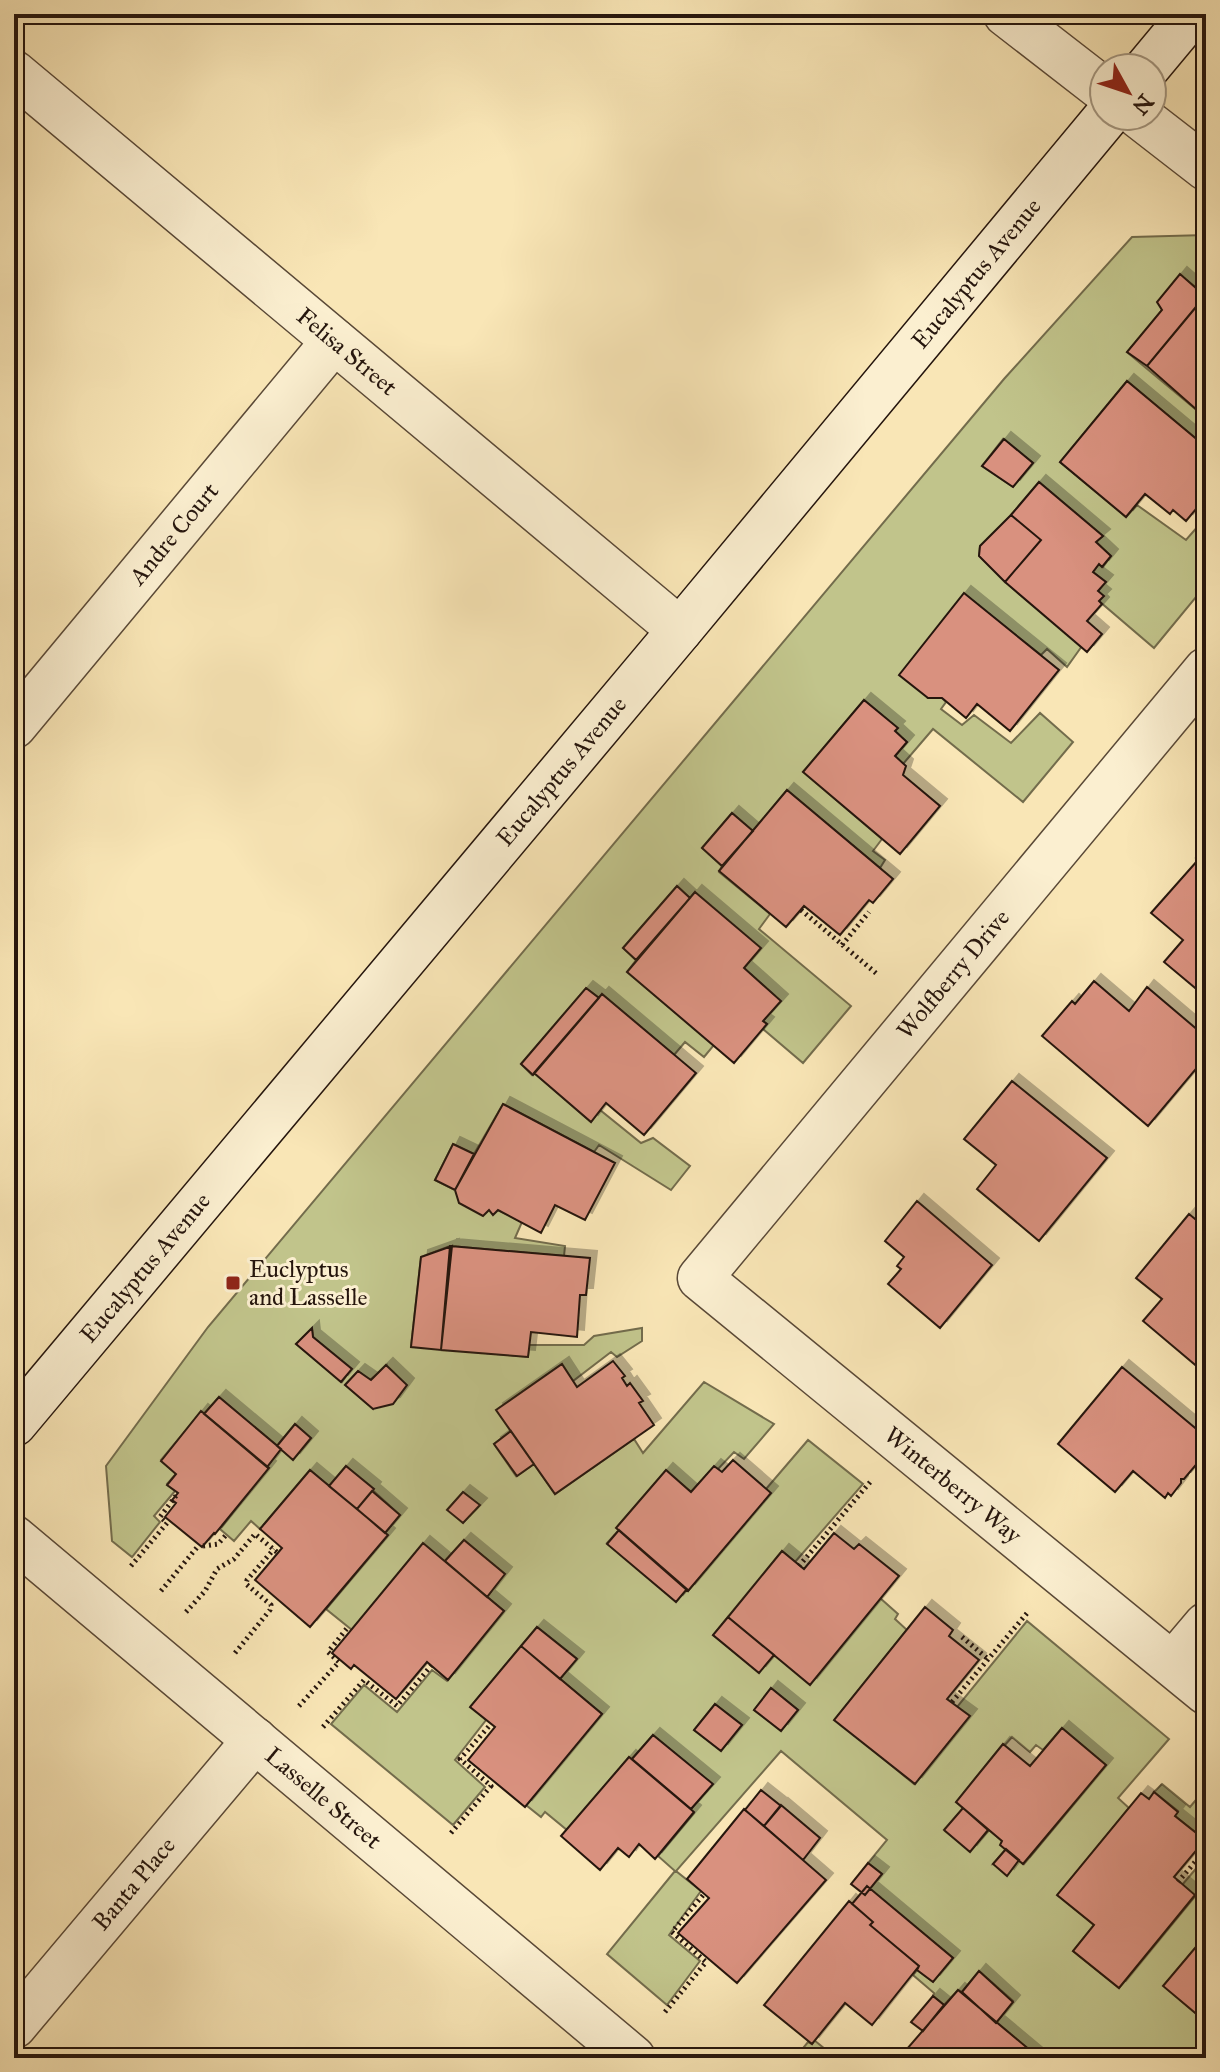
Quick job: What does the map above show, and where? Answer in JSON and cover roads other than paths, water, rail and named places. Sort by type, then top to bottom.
[{"type":"street","points":[[1006,14],[1088,78]]},
{"type":"street","points":[[1160,52],[1192,14]]},
{"type":"street","name":"Felisa Street","points":[[14,73],[680,630]]},
{"type":"street","name":"Eucalyptus Avenue","points":[[14,1424],[1094,132]]},
{"type":"street","points":[[1160,132],[1206,168]]},
{"type":"street","name":"Andre Court","points":[[14,726],[334,341]]},
{"type":"street","name":"Wolfberry Drive","points":[[700,1278],[1206,670]]},
{"type":"street","name":"Winterberry Way","points":[[700,1278],[1206,1692]]},
{"type":"street","name":"Lasselle Street","points":[[14,1538],[633,2058]]},
{"type":"street","points":[[1173,1664],[1206,1625]]},
{"type":"street","name":"Banta Place","points":[[14,2026],[255,1740]]},
{"type":"place","name":"Euclyptus and Lasselle","points":[[233,1283]]}]
